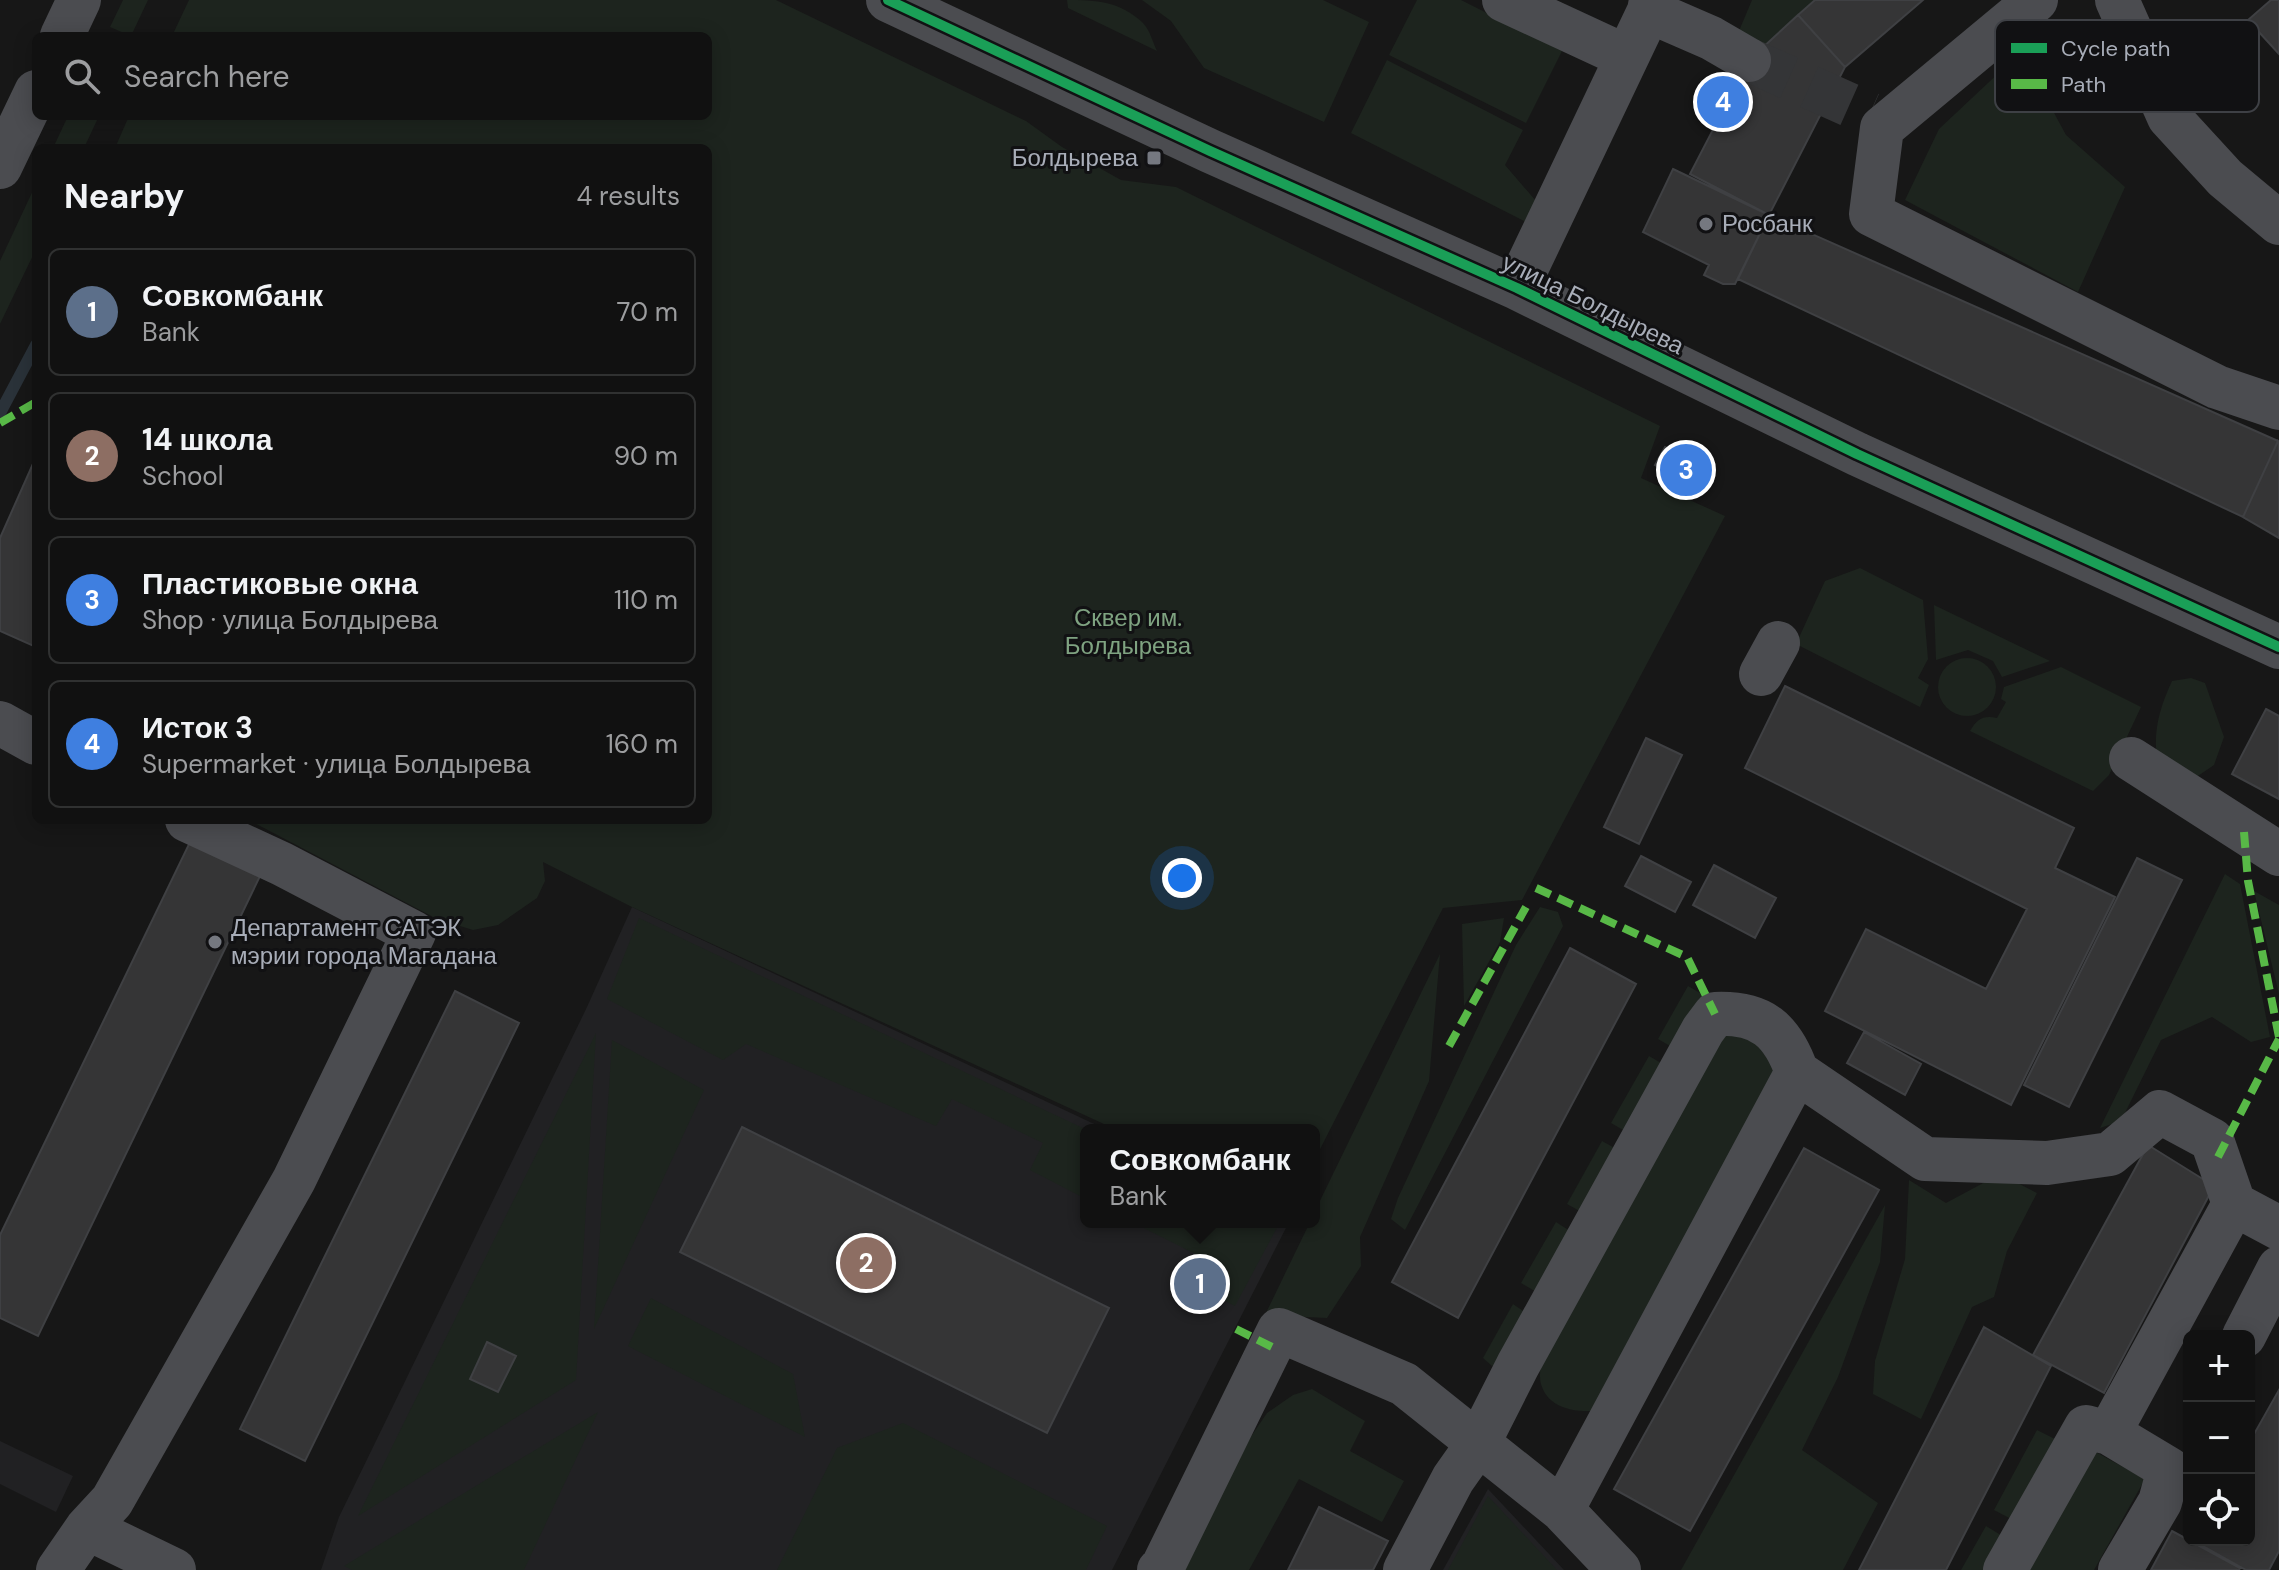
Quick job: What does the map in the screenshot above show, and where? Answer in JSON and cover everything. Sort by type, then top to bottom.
[{"type":"street","points":[[64,32],[79,0]]},
{"type":"street","name":"улица Болдырева","points":[[888,0],[1210,151],[1517,288],[1857,454],[2279,647]]},
{"type":"street","points":[[1504,0],[1627,57]]},
{"type":"street","points":[[2010,20],[2036,0]]},
{"type":"street","points":[[2117,0],[2126,20]]},
{"type":"street","points":[[1517,288],[1650,5],[1749,60]]},
{"type":"street","points":[[1995,31],[1876,121],[1871,214],[2217,387],[2279,408]]},
{"type":"street","points":[[0,167],[32,100]]},
{"type":"street","points":[[2167,112],[2225,178],[2279,223]]},
{"type":"street","points":[[0,723],[32,741]]},
{"type":"street","points":[[2131,759],[2279,854]]},
{"type":"street","points":[[58,1570],[87,1528],[112,1501],[294,1180],[414,933],[282,864],[196,824]]},
{"type":"street","points":[[1405,1570],[1453,1479],[1479,1442],[1664,1096],[1715,1014],[1736,1013],[1765,1023],[1788,1046],[1797,1072],[1925,1159],[2047,1163],[2110,1154],[2160,1112],[2212,1140],[2234,1204],[2279,1228]]},
{"type":"street","points":[[1562,1510],[1797,1072]]},
{"type":"street","points":[[2109,1433],[2234,1204]]},
{"type":"street","points":[[2247,1330],[2279,1268]]},
{"type":"street","points":[[1159,1570],[1279,1330],[1404,1384],[1562,1510],[1619,1570]]},
{"type":"street","points":[[2005,1570],[2086,1427],[2179,1455],[2160,1502],[2120,1570]]},
{"type":"street","points":[[87,1528],[174,1570]]},
{"type":"shaded area","points":[[632,907],[1094,1124],[1080,1124],[1080,1228],[1286,1228],[1112,1570],[321,1570],[339,1517],[587,1007]]},
{"type":"shaded area","points":[[0,1441],[73,1476],[56,1512],[0,1484]]},
{"type":"shaded area","points":[[1488,1489],[1564,1570],[1443,1570]]},
{"type":"green space","points":[[123,0],[148,0],[133,32],[110,27]]},
{"type":"green space","name":"Сквер им. Болдырева","points":[[189,0],[776,0],[1026,121],[1062,147],[1121,180],[1176,187],[1660,426],[1641,478],[1725,516],[1522,900],[1443,908],[1320,1149],[1320,1124],[1104,1124],[632,907],[543,862],[545,881],[537,898],[498,925],[473,930],[437,919],[257,824],[712,824],[712,144],[117,144],[127,120],[712,120],[712,32],[174,32]]},
{"type":"green space","points":[[1067,0],[1098,1],[1126,10],[1145,26],[1157,51],[1068,8]]},
{"type":"green space","points":[[1142,0],[1323,0],[1369,22],[1324,122],[1204,68],[1171,21]]},
{"type":"green space","points":[[1417,0],[1461,0],[1562,51],[1526,123],[1389,55]]},
{"type":"green space","points":[[1752,0],[1817,0],[1759,51],[1736,38]]},
{"type":"green space","points":[[1387,60],[1523,130],[1505,165],[1536,201],[1526,222],[1351,133]]},
{"type":"green space","points":[[1995,76],[1995,112],[2054,112],[2066,135],[2125,187],[2078,292],[1905,200],[1939,129]]},
{"type":"green space","points":[[66,120],[97,120],[86,144],[55,144]]},
{"type":"green space","points":[[32,193],[32,257],[0,324],[0,261]]},
{"type":"green space","points":[[1860,568],[1923,600],[1928,659],[1918,678],[1929,685],[1920,707],[1796,644],[1825,581]]},
{"type":"green space","points":[[1934,605],[2050,661],[2002,677],[1993,661],[1968,650],[1936,660]]},
{"type":"green space","points":[[1967,658],[1988,666],[1996,687],[1988,708],[1967,716],[1946,708],[1938,687],[1946,666]]},
{"type":"green space","points":[[2061,667],[2141,707],[2109,775],[2093,791],[1970,731],[1981,719],[1997,718],[2006,702],[2001,699],[2004,687]]},
{"type":"green space","points":[[2191,678],[2205,683],[2224,737],[2214,765],[2192,780],[2157,759],[2156,748],[2158,719],[2172,681]]},
{"type":"green space","points":[[2225,874],[2240,884],[2270,1037],[2251,1042],[2212,1017],[2161,1040],[2121,1121],[2100,1128]]},
{"type":"green space","points":[[2254,891],[2279,905],[2279,994]]},
{"type":"green space","points":[[1540,907],[1558,912],[1563,926],[1405,1230],[1391,1219],[1398,1198],[1516,945]]},
{"type":"green space","points":[[639,918],[1080,1127],[1080,1196],[1030,1170],[1043,1143],[952,1099],[936,1126],[746,1044],[723,1060],[607,999]]},
{"type":"green space","points":[[1504,918],[1500,942],[1464,1006],[1462,924]]},
{"type":"green space","points":[[1440,954],[1429,1081],[1360,1237],[1361,1266],[1327,1318],[1265,1315],[1307,1228],[1320,1228],[1320,1201]]},
{"type":"green space","points":[[1688,986],[1707,997],[1677,1050],[1658,1039]]},
{"type":"green space","points":[[1736,1032],[1747,1034],[1782,1071],[1591,1411],[1562,1407],[1545,1394],[1542,1387],[1542,1355],[1719,1037]]},
{"type":"green space","points":[[596,1033],[576,1380],[358,1516]]},
{"type":"green space","points":[[612,1040],[704,1090],[594,1329]]},
{"type":"green space","points":[[1649,1056],[1668,1067],[1630,1134],[1611,1123]]},
{"type":"green space","points":[[1602,1141],[1620,1151],[1585,1214],[1567,1204]]},
{"type":"green space","points":[[2000,1174],[2037,1193],[2007,1251],[1994,1297],[1972,1307],[1921,1419],[1873,1394],[1875,1361],[1905,1259],[1909,1180],[1946,1203]]},
{"type":"green space","points":[[1885,1205],[1880,1262],[1838,1377],[1802,1450],[1878,1503],[1843,1570],[1681,1570]]},
{"type":"green space","points":[[1556,1222],[1573,1233],[1538,1293],[1521,1283]]},
{"type":"green space","points":[[1144,1228],[1277,1228],[1235,1306],[1216,1296],[1229,1271]]},
{"type":"green space","points":[[651,1298],[793,1374],[805,1437],[628,1346]]},
{"type":"green space","points":[[1513,1304],[1529,1315],[1503,1362],[1492,1366],[1483,1358]]},
{"type":"green space","points":[[1312,1389],[1365,1421],[1350,1451],[1404,1481],[1382,1522],[1299,1479],[1249,1570],[1182,1570],[1250,1438],[1267,1413],[1293,1395]]},
{"type":"green space","points":[[598,1412],[524,1570],[352,1570],[344,1566]]},
{"type":"green space","points":[[903,1423],[1107,1526],[1086,1570],[777,1570],[837,1448]]},
{"type":"green space","points":[[2037,1430],[2055,1439],[2013,1520],[1994,1510]]},
{"type":"green space","points":[[2092,1450],[2145,1479],[2094,1570],[2027,1570]]},
{"type":"green space","points":[[1488,1496],[1557,1570],[1448,1570]]},
{"type":"green space","points":[[1986,1526],[2004,1537],[1985,1570],[1961,1570]]},
{"type":"building","points":[[1815,0],[1923,0],[1845,67],[1798,15]]},
{"type":"building","points":[[2271,0],[2279,0],[2279,54],[2259,32],[2259,20],[2248,20]]},
{"type":"building","points":[[1798,15],[1845,67],[1769,215],[1690,174],[1749,60]]},
{"type":"building","name":"Росбанк","points":[[1673,169],[1769,215],[1735,284],[1723,284],[1704,275],[1709,265],[1643,232]]},
{"type":"building","points":[[1769,215],[2278,441],[2243,517],[1738,279]]},
{"type":"building","points":[[2279,442],[2279,538],[2243,517]]},
{"type":"building","points":[[1665,447],[1707,468],[1699,485],[1690,481],[1685,492],[1664,482],[1669,472],[1655,465]]},
{"type":"building","points":[[32,466],[32,645],[0,631],[0,538]]},
{"type":"building","points":[[1785,686],[2074,828],[2055,868],[2115,897],[2011,1105],[1825,1011],[1866,929],[1986,989],[2027,909],[1745,768]]},
{"type":"building","points":[[2266,709],[2279,716],[2279,799],[2232,774]]},
{"type":"building","points":[[1646,738],[1682,755],[1639,844],[1604,827]]},
{"type":"building","points":[[191,840],[261,874],[38,1336],[0,1318],[0,1235]]},
{"type":"building","points":[[1641,856],[1691,882],[1675,912],[1625,886]]},
{"type":"building","points":[[2137,858],[2182,880],[2069,1107],[2024,1085]]},
{"type":"building","points":[[1714,865],[1776,898],[1755,938],[1693,905]]},
{"type":"building","points":[[1570,948],[1636,984],[1458,1318],[1392,1282]]},
{"type":"building","points":[[455,991],[519,1023],[305,1461],[240,1429]]},
{"type":"building","points":[[1864,1032],[1921,1064],[1905,1095],[1847,1063]]},
{"type":"building","points":[[742,1127],[1109,1308],[1047,1433],[680,1252]]},
{"type":"building","points":[[2148,1145],[2214,1186],[2104,1393],[2033,1355]]},
{"type":"building","points":[[1804,1148],[1879,1190],[1690,1531],[1614,1489]]},
{"type":"building","points":[[1984,1327],[2051,1366],[1946,1570],[1859,1570]]},
{"type":"building","points":[[487,1342],[516,1356],[498,1392],[470,1379]]},
{"type":"building","points":[[2279,1390],[2279,1551],[2269,1570],[2246,1570],[2203,1546],[2255,1546],[2255,1432]]},
{"type":"building","points":[[1319,1507],[1388,1541],[1373,1570],[1288,1570]]},
{"type":"building","points":[[2172,1531],[2183,1537],[2183,1546],[2200,1546],[2240,1568],[2239,1570],[2151,1570]]},
{"type":"waterway","points":[[0,413],[32,353]]},
{"type":"tunnel","points":[[1749,60],[1870,114]]},
{"type":"marked path","points":[[0,423],[32,404]]},
{"type":"marked path","points":[[2244,832],[2248,881],[2279,1037]]},
{"type":"marked path","points":[[1536,888],[1687,957],[1715,1014]]},
{"type":"marked path","points":[[1449,1046],[1526,907]]},
{"type":"marked path","points":[[2218,1157],[2279,1039]]},
{"type":"marked path","points":[[1236,1329],[1272,1347]]},
{"type":"cycle path","points":[[888,0],[1210,151],[1517,288],[1857,454],[2279,647]]},
{"type":"place","name":"Исток 3","points":[[1723,102]]},
{"type":"place","name":"Болдырева","points":[[1154,158]]},
{"type":"place","name":"Росбанк","points":[[1706,224]]},
{"type":"place","name":"Пластиковые окна","points":[[1686,470]]},
{"type":"place","name":"Департамент САТЭК мэрии города Магадана","points":[[215,942]]},
{"type":"place","name":"14 школа","points":[[866,1263]]},
{"type":"place","name":"Совкомбанк","points":[[1200,1284]]}]
